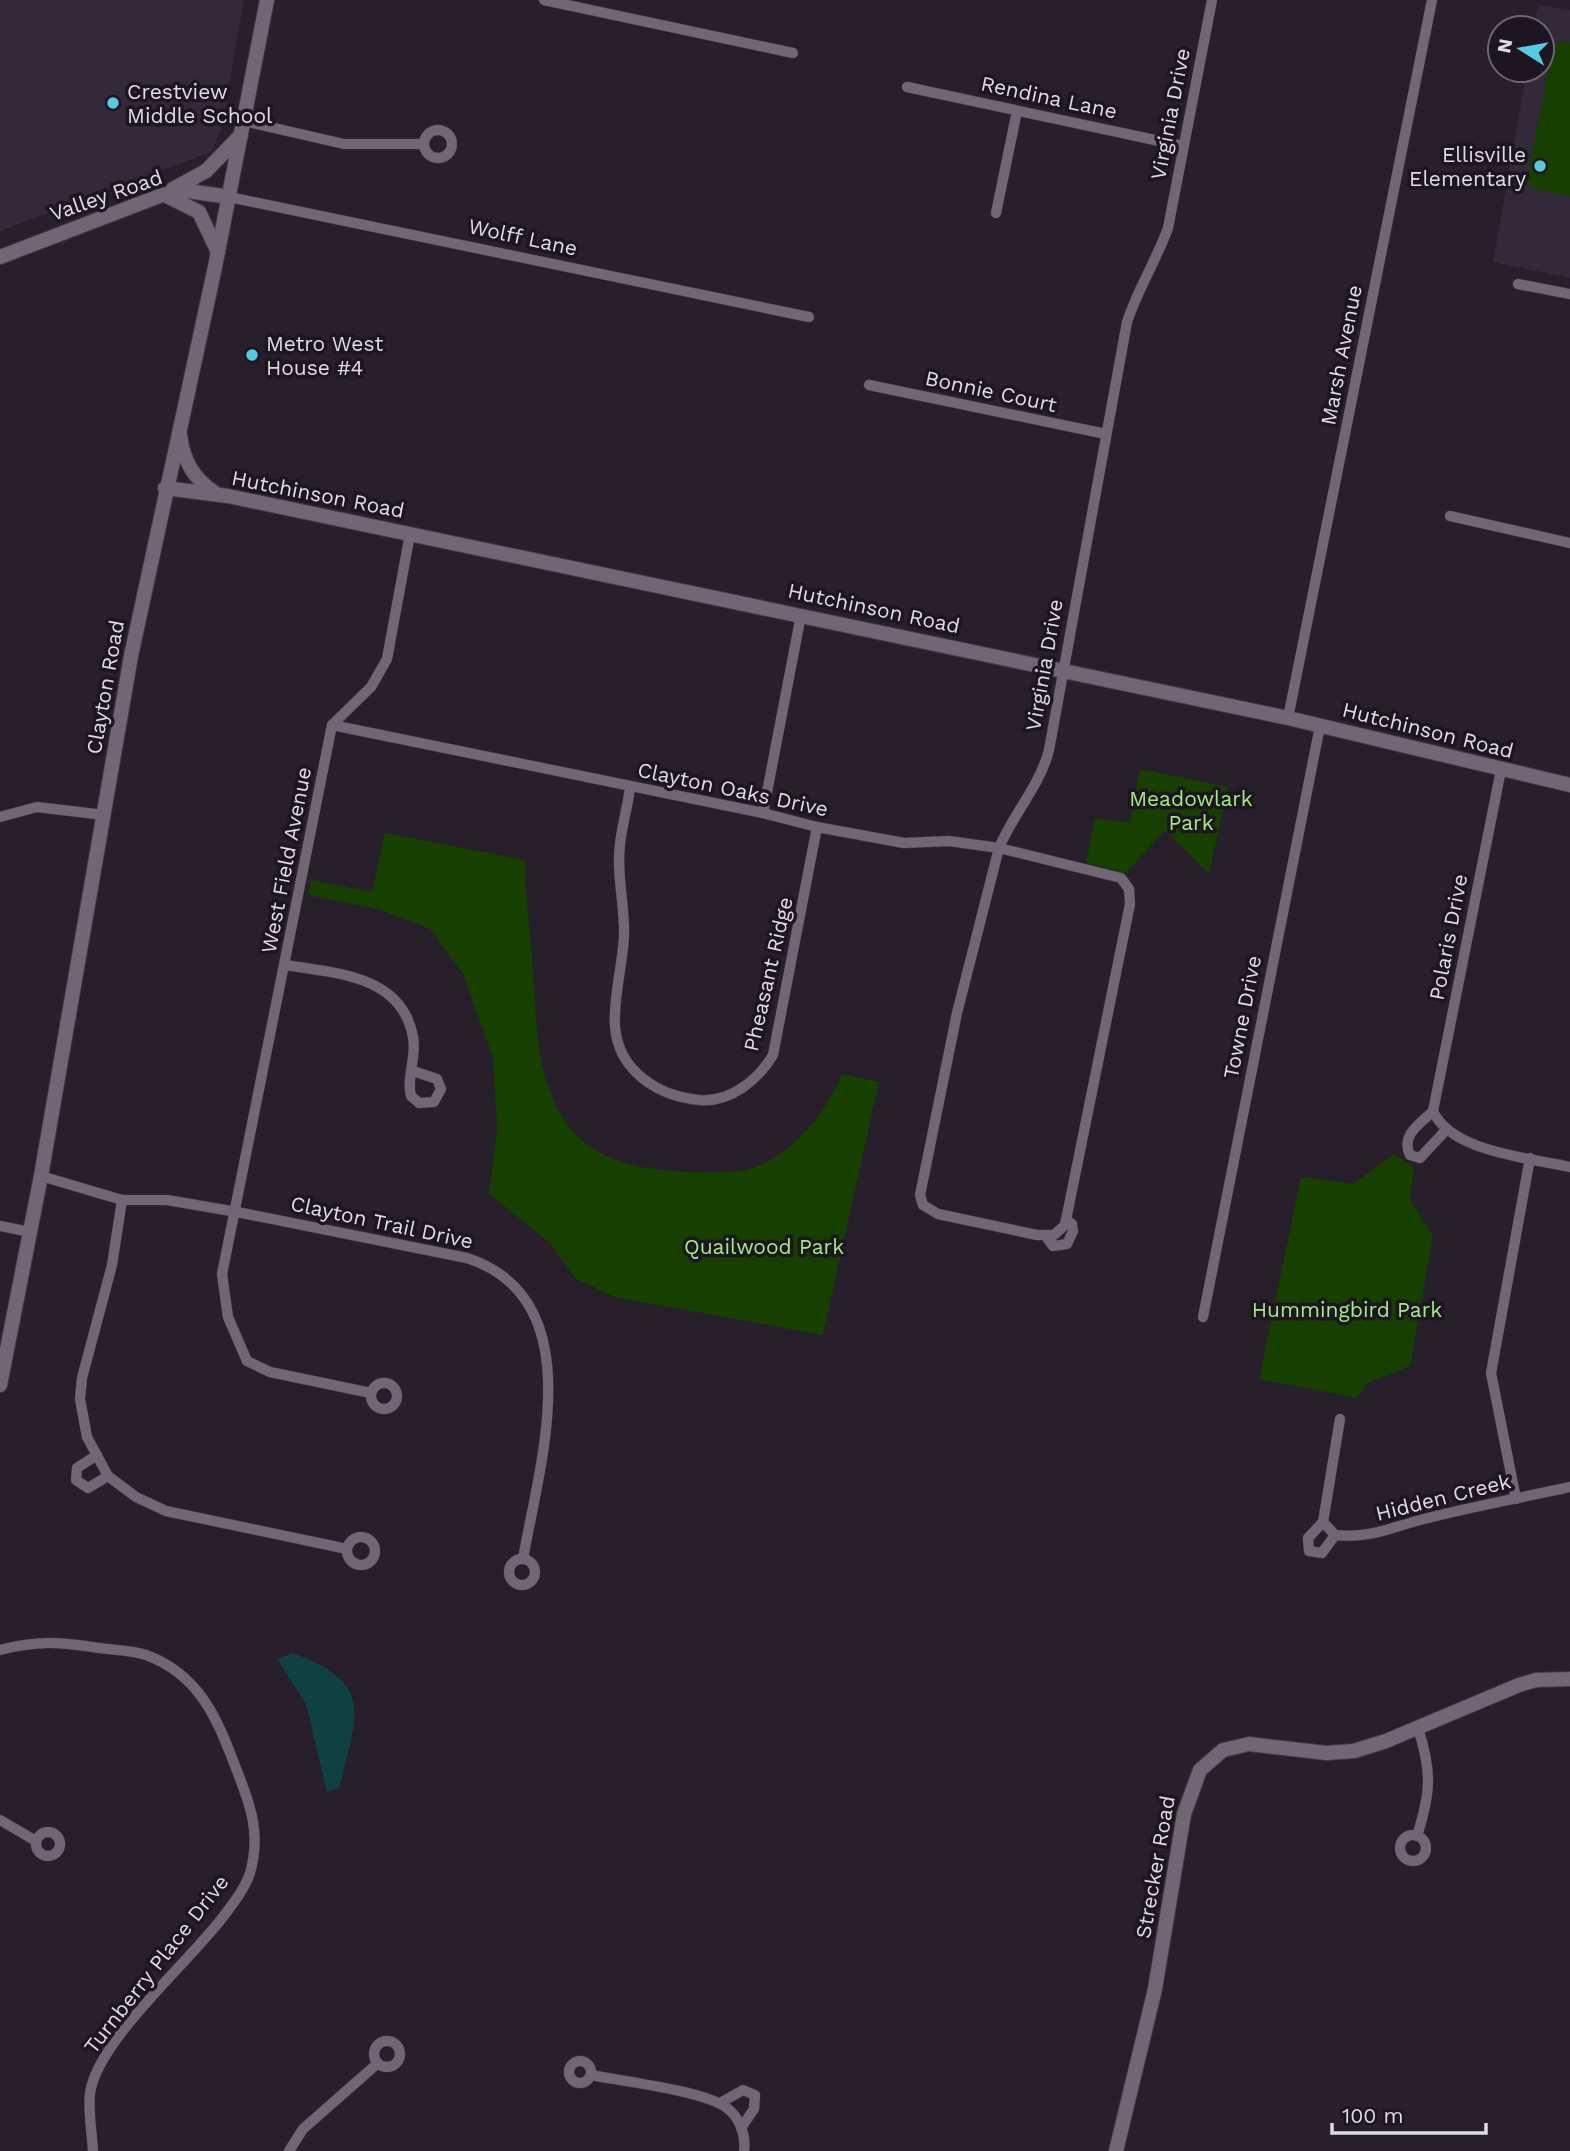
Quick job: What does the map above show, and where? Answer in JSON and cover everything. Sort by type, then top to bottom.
[{"type":"street","name":"Clayton Road","points":[[0,1385],[41,1175],[134,644],[218,253],[267,0]]},
{"type":"street","points":[[544,0],[793,53]]},
{"type":"street","name":"Virginia Drive","points":[[1124,882],[1131,895],[1130,904],[1066,1220],[1072,1224],[1073,1231],[1067,1244],[1053,1246],[1045,1235],[967,1221],[930,1211],[923,1206],[920,1195],[957,1013],[999,849],[1008,827],[1044,769],[1127,322],[1137,290],[1157,258],[1168,228],[1212,0]]},
{"type":"street","name":"Marsh Avenue","points":[[1288,718],[1432,0]]},
{"type":"street","name":"Rendina Lane","points":[[907,87],[1183,146]]},
{"type":"street","points":[[996,213],[1017,111]]},
{"type":"street","points":[[162,195],[206,171],[243,128],[344,144],[424,144]]},
{"type":"street","name":"Valley Road","points":[[0,257],[162,195],[188,191],[229,197]]},
{"type":"street","points":[[162,195],[191,205],[199,212],[218,253]]},
{"type":"street","name":"Wolff Lane","points":[[229,197],[809,317]]},
{"type":"street","points":[[1518,284],[1570,294]]},
{"type":"street","name":"Bonnie Court","points":[[869,385],[1106,434]]},
{"type":"street","points":[[179,428],[186,461],[195,477],[219,495]]},
{"type":"street","name":"Hutchinson Road","points":[[166,488],[219,495],[1061,669],[1288,718],[1501,771],[1570,785]]},
{"type":"street","points":[[1450,516],[1570,543]]},
{"type":"street","points":[[332,725],[371,687],[387,659],[410,534]]},
{"type":"street","points":[[763,813],[776,759],[801,615]]},
{"type":"street","name":"Clayton Oaks Drive","points":[[332,725],[763,813],[817,827],[904,843],[949,841],[999,849],[1112,875],[1124,882]]},
{"type":"street","name":"West Field Avenue","points":[[332,725],[237,1212],[222,1274],[222,1288],[232,1330],[247,1361],[270,1372],[371,1393]]},
{"type":"street","name":"Towne Drive","points":[[1203,1317],[1320,726]]},
{"type":"street","name":"Polaris Drive","points":[[1433,1111],[1501,771]]},
{"type":"street","name":"Pheasant Ridge","points":[[630,786],[620,845],[624,930],[617,1034],[625,1060],[643,1079],[664,1093],[683,1098],[704,1100],[736,1092],[757,1076],[773,1055],[817,827]]},
{"type":"street","points":[[0,817],[37,807],[104,815]]},
{"type":"street","points":[[285,965],[357,977],[386,992],[400,1006],[413,1035],[410,1091],[414,1100],[424,1105],[434,1102],[440,1094],[437,1079],[413,1071]]},
{"type":"street","points":[[1445,1128],[1420,1158],[1410,1155],[1406,1145],[1409,1135],[1433,1111],[1445,1128],[1471,1144],[1570,1167]]},
{"type":"street","points":[[1516,1499],[1491,1373],[1530,1158]]},
{"type":"street","name":"Clayton Trail Drive","points":[[41,1175],[122,1200],[167,1200],[467,1258],[500,1273],[519,1292],[540,1325],[546,1353],[548,1395],[545,1436],[523,1559]]},
{"type":"street","points":[[122,1200],[112,1265],[82,1378],[83,1421],[108,1476],[136,1497],[166,1511],[347,1549]]},
{"type":"street","points":[[1045,1235],[1054,1235],[1066,1220]]},
{"type":"street","points":[[0,1226],[30,1232]]},
{"type":"street","name":"Hidden Creek","points":[[1340,1419],[1328,1529],[1356,1538],[1387,1532],[1419,1520],[1570,1487]]},
{"type":"street","points":[[97,1455],[77,1468],[76,1480],[88,1488],[108,1476]]},
{"type":"street","name":"Turnberry Place Drive","points":[[0,1650],[34,1641],[54,1641],[143,1654],[173,1669],[199,1693],[216,1715],[254,1812],[256,1843],[250,1874],[242,1891],[216,1927],[103,2056],[90,2094],[93,2151]]},
{"type":"street","name":"Strecker Road","points":[[1116,2151],[1155,1989],[1184,1814],[1193,1782],[1211,1758],[1236,1745],[1342,1752],[1386,1741],[1519,1685],[1536,1680],[1570,1679]]},
{"type":"street","points":[[1417,1836],[1429,1797],[1430,1781],[1418,1728]]},
{"type":"street","points":[[0,1820],[36,1841]]},
{"type":"street","points":[[289,2151],[303,2129],[378,2063]]},
{"type":"street","points":[[591,2075],[720,2103],[737,2118],[744,2151]]},
{"type":"street","points":[[720,2103],[743,2090],[755,2095],[754,2109],[741,2128]]},
{"type":"shaded area","name":"Crestview Middle School","points":[[0,0],[244,0],[221,130],[211,152],[0,231]]},
{"type":"shaded area","name":"Ellisville Elementary","points":[[1538,5],[1570,10],[1570,278],[1493,262],[1525,84],[1556,84],[1556,14],[1536,14]]},
{"type":"shaded area","points":[[293,1653],[320,1665],[338,1677],[349,1690],[354,1705],[351,1740],[339,1788],[327,1792],[306,1704],[277,1659]]},
{"type":"green space","points":[[1561,41],[1570,43],[1570,196],[1533,189],[1527,180],[1546,84],[1556,84],[1556,45]]},
{"type":"green space","name":"Meadowlark Park","points":[[1140,769],[1228,787],[1209,874],[1165,830],[1126,873],[1086,863],[1095,818],[1129,823]]},
{"type":"green space","name":"Quailwood Park","points":[[385,833],[525,860],[537,1027],[546,1081],[561,1115],[574,1132],[606,1155],[624,1163],[685,1172],[726,1172],[752,1168],[772,1159],[797,1140],[818,1116],[842,1074],[879,1082],[823,1335],[614,1297],[575,1278],[550,1243],[489,1194],[497,1129],[493,1058],[463,974],[430,929],[381,910],[308,895],[311,880],[372,892]]},
{"type":"green space","name":"Hummingbird Park","points":[[1394,1154],[1414,1167],[1410,1200],[1433,1236],[1410,1366],[1368,1383],[1357,1398],[1259,1379],[1301,1177],[1353,1184]]},
{"type":"place","name":"Crestview Middle School","points":[[113,103]]},
{"type":"place","name":"Ellisville Elementary","points":[[1540,166]]},
{"type":"place","name":"Metro West House #4","points":[[252,355]]}]
